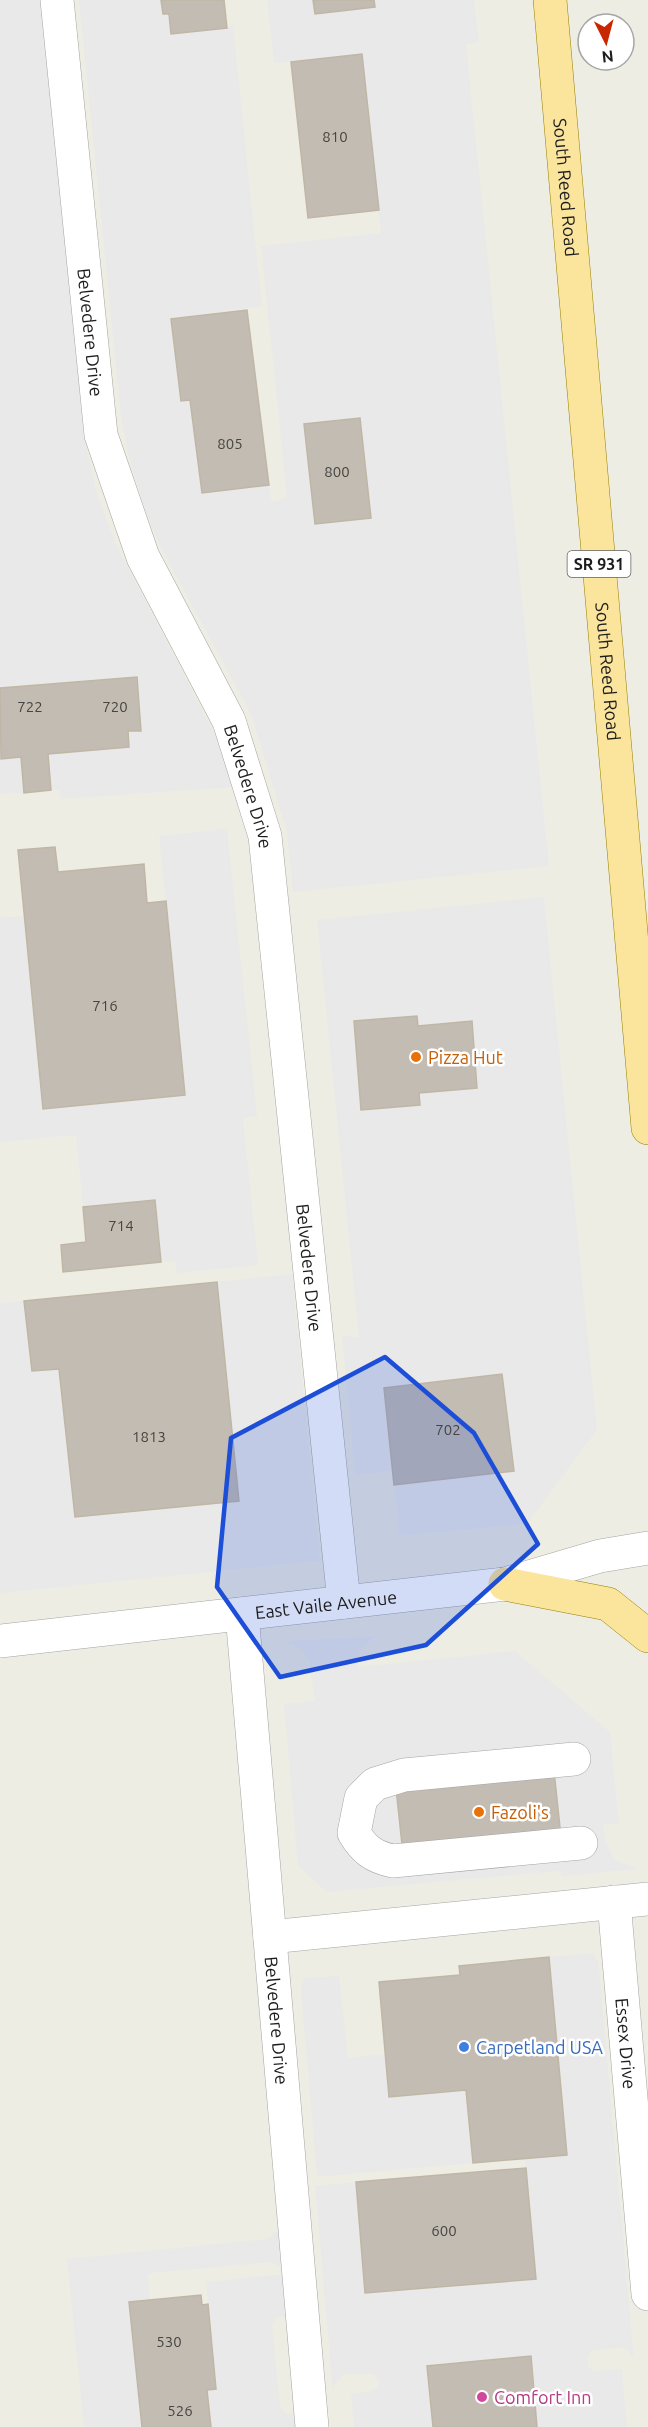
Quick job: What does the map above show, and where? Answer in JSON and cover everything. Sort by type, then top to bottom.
[{"type":"main road","name":"South Reed Road","points":[[550,0],[648,1128]]},
{"type":"main road","points":[[505,1584],[608,1604],[648,1636]]},
{"type":"street","name":"Belvedere Drive","points":[[57,0],[101,435],[143,557],[229,721],[265,836],[344,1602]]},
{"type":"street","name":"East Vaile Avenue","points":[[0,1641],[505,1584],[600,1556],[648,1548]]},
{"type":"street","name":"Belvedere Drive","points":[[242,1614],[312,2427]]},
{"type":"street","points":[[574,1759],[404,1775],[375,1784],[361,1798],[354,1833],[363,1847],[377,1857],[393,1861],[581,1843]]},
{"type":"street","points":[[270,1937],[648,1899]]},
{"type":"street","name":"Essex Drive","points":[[614,1902],[648,2294]]},
{"type":"highlighted area","points":[[385,1357],[474,1433],[538,1544],[426,1645],[280,1677],[217,1587],[231,1438]]},
{"type":"shaded area","points":[[0,0],[41,0],[66,235],[83,433],[97,494],[115,543],[219,742],[235,787],[61,799],[59,790],[51,790],[48,754],[129,747],[128,731],[141,730],[137,677],[0,688]]},
{"type":"shaded area","points":[[79,0],[161,0],[163,14],[169,14],[172,34],[233,26],[262,306],[172,319],[181,401],[190,400],[202,493],[269,485],[271,502],[287,498],[261,246],[381,233],[362,54],[274,63],[267,0],[474,0],[479,42],[466,44],[549,866],[293,892],[287,832],[251,714],[160,546],[146,512],[129,458],[121,416]]},
{"type":"shaded area","points":[[0,747],[1,759],[21,757],[24,793],[0,794]]},
{"type":"shaded area","points":[[227,829],[257,1116],[243,1118],[258,1265],[176,1273],[175,1261],[161,1262],[155,1200],[83,1207],[76,1135],[0,1142],[0,918],[24,916],[44,1109],[185,1095],[159,836]]},
{"type":"shaded area","points":[[544,897],[597,1430],[527,1524],[399,1536],[393,1471],[355,1475],[342,1335],[359,1338],[317,920]]},
{"type":"shaded area","points":[[292,1274],[320,1561],[0,1593],[0,1303],[24,1301],[32,1371],[59,1369],[75,1517],[238,1501],[217,1282]]},
{"type":"shaded area","points":[[377,1636],[359,1650],[357,1667],[515,1651],[610,1732],[619,1823],[603,1825],[606,1843],[613,1857],[619,1862],[639,1869],[562,1876],[556,1871],[327,1892],[298,1866],[284,1704],[315,1701],[309,1660],[301,1649],[284,1641]]},
{"type":"shaded area","points":[[593,1953],[598,1961],[599,1969],[634,2359],[628,2350],[619,2347],[590,2351],[587,2361],[589,2368],[594,2371],[622,2369],[627,2427],[354,2427],[351,2394],[371,2391],[378,2387],[379,2383],[373,2374],[344,2374],[334,2386],[333,2392],[315,2186],[356,2182],[366,2293],[535,2279],[525,2158],[549,1957]]},
{"type":"shaded area","points":[[339,1976],[348,2058],[385,2054],[466,2090],[473,2163],[317,2177],[301,1990],[304,1978]]},
{"type":"shaded area","points":[[282,2226],[286,2271],[272,2262],[148,2275],[150,2300],[130,2302],[142,2427],[84,2427],[67,2259],[267,2239]]},
{"type":"shaded area","points":[[287,2274],[292,2321],[281,2316],[275,2319],[272,2326],[280,2406],[286,2414],[298,2413],[302,2427],[211,2427],[207,2390],[216,2389],[206,2282]]},
{"type":"building","points":[[161,0],[224,0],[227,28],[171,34],[169,14],[163,14]]},
{"type":"building","points":[[313,0],[374,0],[375,7],[315,14]]},
{"type":"building","points":[[362,54],[379,210],[308,218],[291,62]]},
{"type":"building","points":[[247,310],[269,485],[202,493],[190,400],[181,401],[171,319]]},
{"type":"building","points":[[360,418],[371,518],[315,524],[304,424]]},
{"type":"building","points":[[137,677],[141,731],[128,731],[129,747],[48,754],[51,790],[24,793],[21,757],[1,759],[0,688]]},
{"type":"building","points":[[55,847],[58,872],[144,864],[147,903],[166,901],[185,1095],[43,1109],[18,850]]},
{"type":"building","name":"Pizza Hut","points":[[417,1016],[418,1026],[472,1021],[477,1088],[419,1093],[420,1105],[361,1110],[354,1021]]},
{"type":"building","points":[[155,1200],[161,1262],[63,1272],[61,1245],[86,1242],[83,1207]]},
{"type":"building","points":[[217,1282],[239,1501],[75,1517],[59,1369],[32,1371],[24,1301]]},
{"type":"building","points":[[502,1374],[514,1471],[394,1485],[384,1388]]},
{"type":"building","name":"Fazoli's","points":[[554,1771],[561,1837],[403,1854],[396,1788]]},
{"type":"building","points":[[549,1957],[567,2155],[473,2163],[466,2090],[389,2097],[379,1982],[460,1975],[459,1966]]},
{"type":"building","points":[[526,2168],[536,2279],[365,2293],[356,2182]]},
{"type":"building","points":[[201,2295],[202,2305],[208,2304],[216,2389],[207,2390],[211,2427],[142,2427],[129,2302]]},
{"type":"building","name":"Comfort Inn","points":[[531,2356],[537,2427],[433,2427],[427,2366]]},
{"type":"place","name":"Pizza Hut","points":[[416,1057]]},
{"type":"place","name":"Fazoli's","points":[[479,1812]]},
{"type":"place","name":"Carpetland USA","points":[[464,2047]]},
{"type":"place","name":"Comfort Inn","points":[[482,2397]]}]
